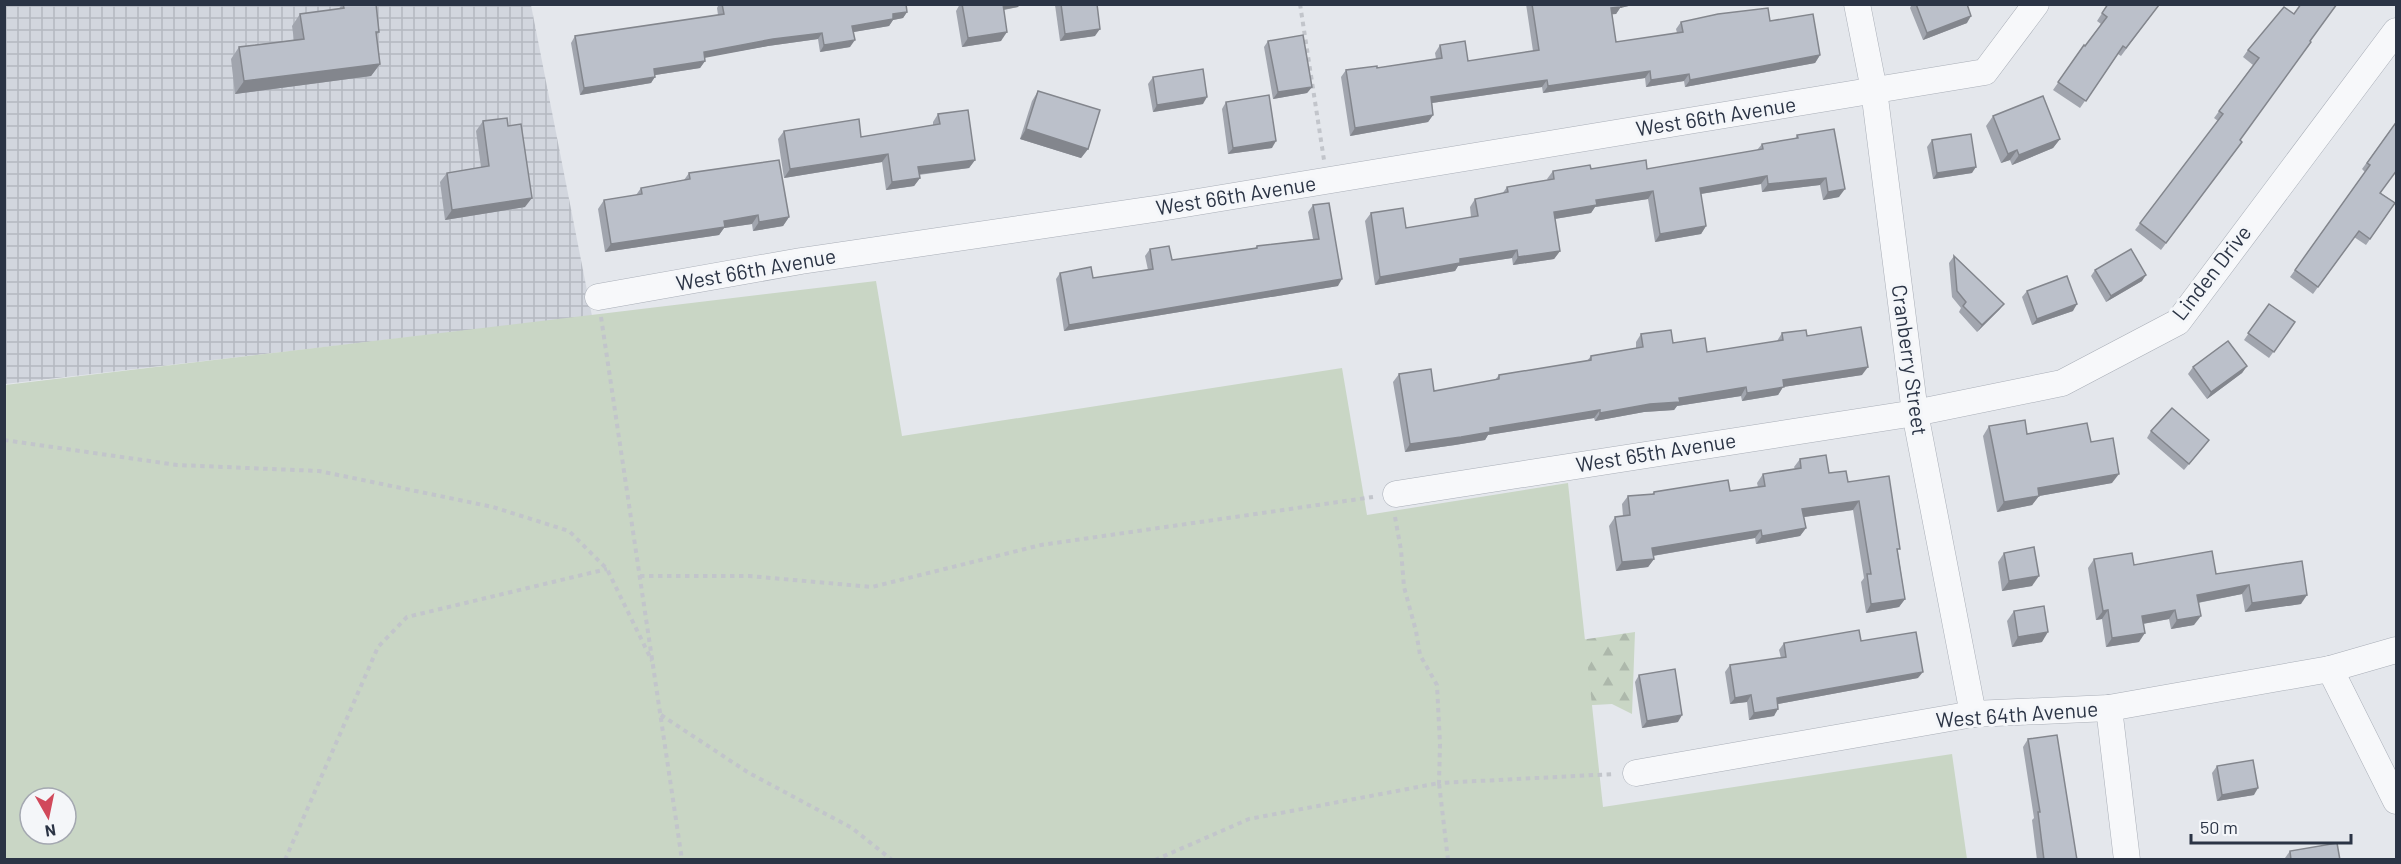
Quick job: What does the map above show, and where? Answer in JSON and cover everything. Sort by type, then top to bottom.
[{"type":"street","name":"Cranberry Street","points":[[1857,4],[1874,90],[1915,413],[1973,714]]},
{"type":"street","name":"West 66th Avenue","points":[[598,297],[801,261],[1161,208],[1985,72],[2036,4]]},
{"type":"street","name":"Linden Drive","points":[[1915,413],[2062,383],[2178,322],[2397,31]]},
{"type":"street","name":"West 65th Avenue","points":[[1396,494],[1915,413]]},
{"type":"street","name":"West 64th Avenue","points":[[1636,772],[1973,714],[2109,708],[2330,669],[2397,650]]},
{"type":"street","points":[[2330,669],[2397,801]]},
{"type":"street","points":[[2109,708],[2127,860]]},
{"type":"path","points":[[1300,4],[1327,181]]},
{"type":"path","points":[[598,297],[682,860]]},
{"type":"path","points":[[4,440],[177,465],[319,471],[493,507],[569,531],[606,569],[652,661]]},
{"type":"path","points":[[640,576],[749,576],[872,587],[1041,545],[1396,494],[1393,506],[1401,550],[1404,587],[1420,655],[1437,685],[1439,783],[1448,860]]},
{"type":"path","points":[[285,860],[378,647],[407,617],[606,569]]},
{"type":"path","points":[[660,715],[749,773],[852,828],[892,860]]},
{"type":"path","points":[[1155,860],[1249,819],[1439,783],[1636,772]]},
{"type":"shaded area","points":[[4,5],[531,5],[592,316],[5,384]]},
{"type":"green space","points":[[876,281],[902,436],[1342,368],[1367,515],[1568,483],[1603,807],[1952,754],[1967,859],[5,859],[5,385]]},
{"type":"green space","points":[[1635,632],[1632,714],[1612,704],[1539,708],[1451,659]]},
{"type":"building","points":[[343,4],[376,4],[379,32],[376,32],[380,64],[244,81],[239,47],[304,39],[300,14],[344,8]]},
{"type":"building","points":[[722,4],[906,4],[907,12],[893,14],[893,19],[852,26],[855,40],[824,45],[822,33],[773,39],[704,52],[705,61],[654,69],[655,77],[584,88],[575,36],[724,14]]},
{"type":"building","points":[[962,4],[1003,4],[1007,32],[968,38]]},
{"type":"building","points":[[1061,4],[1097,4],[1100,29],[1065,34]]},
{"type":"building","points":[[1532,4],[1620,4],[1621,7],[1611,8],[1616,42],[1683,32],[1681,22],[1718,14],[1768,8],[1770,21],[1813,14],[1820,55],[1690,80],[1689,74],[1651,80],[1650,71],[1548,86],[1547,80],[1431,97],[1433,115],[1355,128],[1346,70],[1377,66],[1377,68],[1442,58],[1440,45],[1465,41],[1468,61],[1539,50]]},
{"type":"building","points":[[1916,4],[1967,4],[1971,16],[1927,33]]},
{"type":"building","points":[[2108,4],[2159,5],[2126,48],[2123,46],[2086,101],[2058,82],[2107,17],[2102,13]]},
{"type":"building","points":[[2301,4],[2337,4],[2240,140],[2242,142],[2166,243],[2140,223],[2223,114],[2219,111],[2259,58],[2248,50],[2284,7],[2294,14]]},
{"type":"building","points":[[1303,35],[1312,87],[1278,92],[1268,41]]},
{"type":"building","points":[[1203,69],[1207,97],[1157,105],[1153,77]]},
{"type":"building","points":[[1038,91],[1100,110],[1088,149],[1026,129]]},
{"type":"building","points":[[1269,95],[1276,141],[1233,148],[1226,102]]},
{"type":"building","points":[[2043,96],[2060,139],[2019,155],[2017,150],[2008,154],[1993,116]]},
{"type":"building","points":[[968,110],[975,160],[918,167],[920,178],[892,182],[888,154],[790,169],[784,131],[859,119],[861,137],[940,124],[938,114]]},
{"type":"building","points":[[507,118],[508,126],[521,124],[532,198],[452,210],[447,173],[489,166],[483,121]]},
{"type":"building","points":[[2397,121],[2397,170],[2380,193],[2395,203],[2370,239],[2359,231],[2318,287],[2295,270],[2370,165],[2367,163]]},
{"type":"building","points":[[1834,129],[1845,189],[1828,192],[1826,178],[1768,184],[1767,176],[1700,188],[1706,226],[1660,234],[1653,191],[1596,200],[1597,205],[1554,212],[1560,251],[1518,257],[1517,250],[1460,259],[1460,263],[1380,277],[1371,213],[1403,208],[1406,228],[1478,216],[1475,199],[1508,192],[1507,187],[1554,179],[1553,171],[1590,165],[1591,169],[1646,160],[1647,169],[1763,149],[1762,144]]},
{"type":"building","points":[[1971,134],[1976,167],[1937,173],[1932,140]]},
{"type":"building","points":[[779,160],[789,217],[759,222],[758,215],[724,221],[725,227],[611,244],[604,200],[642,194],[641,188],[690,179],[689,173]]},
{"type":"building","points":[[1329,203],[1342,279],[1069,325],[1060,273],[1091,267],[1093,278],[1153,269],[1150,249],[1169,246],[1172,260],[1257,248],[1257,246],[1319,239],[1313,205]]},
{"type":"building","points":[[2131,249],[2146,275],[2111,296],[2095,270]]},
{"type":"building","points":[[1954,256],[2004,304],[1982,325],[1963,306],[1966,302],[1957,291]]},
{"type":"building","points":[[2067,276],[2077,304],[2037,319],[2027,291]]},
{"type":"building","points":[[2269,304],[2295,322],[2274,352],[2248,333]]},
{"type":"building","points":[[1861,327],[1868,367],[1783,380],[1784,387],[1747,393],[1746,387],[1679,398],[1680,402],[1650,404],[1600,413],[1600,410],[1490,428],[1490,432],[1410,444],[1399,374],[1431,369],[1434,391],[1499,379],[1499,375],[1591,360],[1591,356],[1643,347],[1641,334],[1671,330],[1673,343],[1705,338],[1707,352],[1783,340],[1782,333],[1806,330],[1807,336]]},
{"type":"building","points":[[2228,341],[2247,366],[2211,392],[2193,367]]},
{"type":"building","points":[[2172,408],[2209,440],[2189,464],[2151,431]]},
{"type":"building","points":[[2025,420],[2027,434],[2087,423],[2091,442],[2113,438],[2119,474],[2038,488],[2039,496],[2004,502],[1989,426]]},
{"type":"building","points":[[1826,455],[1829,473],[1846,471],[1848,482],[1889,476],[1905,599],[1871,604],[1867,574],[1871,574],[1859,501],[1802,509],[1806,528],[1762,536],[1761,530],[1652,548],[1654,559],[1622,562],[1615,517],[1630,515],[1628,496],[1654,494],[1654,492],[1728,480],[1730,491],[1765,486],[1763,474],[1801,468],[1800,459]]},
{"type":"building","points":[[2034,547],[2039,576],[2009,581],[2004,553]]},
{"type":"building","points":[[2212,551],[2216,574],[2302,561],[2307,595],[2252,603],[2249,585],[2197,595],[2201,616],[2177,620],[2175,610],[2142,616],[2145,633],[2112,638],[2108,610],[2103,611],[2094,559],[2132,553],[2134,565]]},
{"type":"building","points":[[2044,606],[2048,632],[2018,637],[2014,611]]},
{"type":"building","points":[[1859,630],[1861,641],[1916,632],[1923,672],[1777,698],[1778,709],[1754,713],[1751,695],[1735,698],[1730,665],[1786,657],[1784,643]]},
{"type":"building","points":[[1675,669],[1682,715],[1647,721],[1639,675]]},
{"type":"building","points":[[2057,735],[2077,860],[2044,860],[2038,812],[2040,812],[2028,739]]},
{"type":"building","points":[[2253,760],[2258,788],[2222,795],[2217,766]]},
{"type":"building","points":[[2337,843],[2340,860],[2291,860],[2290,851]]}]
